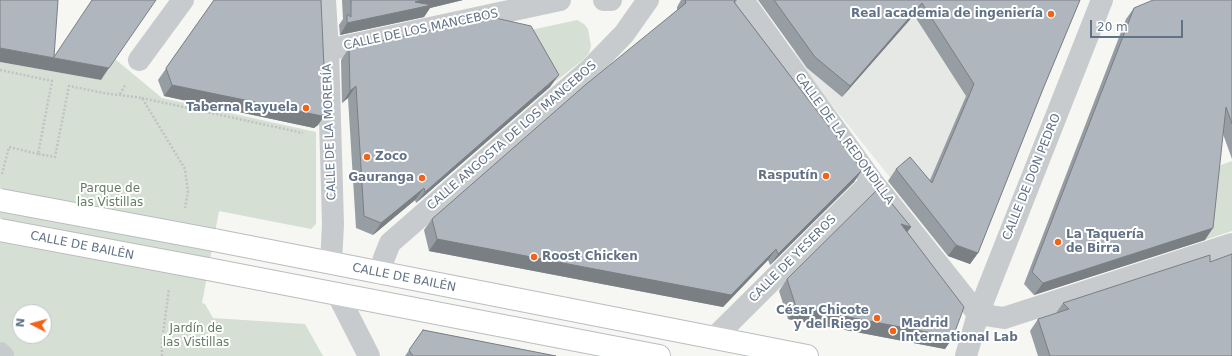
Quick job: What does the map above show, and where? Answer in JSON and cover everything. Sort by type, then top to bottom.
[{"type":"main road","name":"CALLE DE BAILÉN","points":[[0,200],[214,240],[807,356]]},
{"type":"main road","name":"CALLE DE BAILÉN","points":[[0,230],[659,356]]},
{"type":"street","points":[[139,60],[183,0]]},
{"type":"street","name":"CALLE DE LA MORERÍA","points":[[325,0],[328,50],[333,224],[330,263]]},
{"type":"street","name":"CALLE DE LOS MANCEBOS","points":[[328,50],[560,0]]},
{"type":"street","points":[[604,0],[611,0]]},
{"type":"street","name":"CALLE ANGOSTA DE LOS MANCEBOS","points":[[380,273],[390,243],[592,68],[624,34],[648,0]]},
{"type":"street","name":"CALLE DE LA REDONDILLA","points":[[743,0],[872,181],[978,314]]},
{"type":"street","name":"CALLE DE DON PEDRO","points":[[966,356],[978,314],[1106,2]]},
{"type":"street","name":"CALLE DE YESEROS","points":[[714,338],[872,181]]},
{"type":"street","points":[[978,314],[1004,318],[1232,244]]},
{"type":"street","points":[[338,295],[369,356]]},
{"type":"street","points":[[0,353],[3,356]]},
{"type":"path","points":[[0,70],[52,81],[38,154]]},
{"type":"path","points":[[2,175],[8,147],[55,157],[69,86],[104,93]]},
{"type":"path","points":[[142,98],[331,139]]},
{"type":"shaded area","points":[[844,0],[946,0],[1008,171],[970,264],[967,263],[917,211],[828,100],[794,53]]},
{"type":"green space","points":[[577,20],[584,24],[588,29],[591,46],[589,53],[584,59],[556,81],[531,30]]},
{"type":"green space","name":"Parque de las Vistillas","points":[[115,59],[162,98],[316,132],[316,224],[311,229],[219,211],[202,303],[205,304],[213,318],[305,324],[323,356],[0,356],[0,62],[101,80]]},
{"type":"green space","points":[[1232,161],[1232,231],[1205,240],[1213,168]]},
{"type":"building","points":[[0,0],[58,0],[54,57],[92,0],[156,0],[109,68],[0,48]]},
{"type":"building","points":[[214,0],[321,0],[326,113],[322,116],[172,85],[166,68]]},
{"type":"building","points":[[351,0],[422,0],[415,2],[432,5],[347,23],[347,14],[351,17]]},
{"type":"building","points":[[685,0],[735,0],[734,2],[862,170],[778,254],[776,249],[731,295],[437,239],[432,219],[584,86],[686,3]]},
{"type":"building","points":[[774,0],[1080,0],[978,253],[956,245],[896,169],[910,157],[932,183],[974,84],[922,3],[850,86],[815,57]]},
{"type":"building","points":[[1153,0],[1232,0],[1232,124],[1226,107],[1213,228],[1043,283],[1032,272],[1134,8]]},
{"type":"building","points":[[491,17],[531,26],[559,75],[425,192],[424,188],[381,223],[364,216],[356,86],[350,91],[349,48]]},
{"type":"building","points":[[879,188],[911,227],[901,224],[964,307],[953,337],[796,307],[787,279]]},
{"type":"building","points":[[1232,254],[1232,356],[1050,356],[1038,319],[1069,309],[1063,303],[1210,255],[1210,262]]},
{"type":"building","points":[[423,330],[556,356],[413,356],[409,350]]},
{"type":"place","name":"Real academia de ingeniería","points":[[1051,14]]},
{"type":"place","name":"Taberna Rayuela","points":[[306,108]]},
{"type":"place","name":"Zoco","points":[[367,157]]},
{"type":"place","name":"Rasputín","points":[[826,176]]},
{"type":"place","name":"Gauranga","points":[[422,178]]},
{"type":"place","name":"La Taquería de Birra","points":[[1058,242]]},
{"type":"place","name":"Roost Chicken","points":[[534,257]]},
{"type":"place","name":"César Chicote y del Riego","points":[[877,318]]},
{"type":"place","name":"Madrid International Lab","points":[[893,331]]},
{"type":"park label","name":"Jardín de las Vistillas","points":[[196,336]]}]
